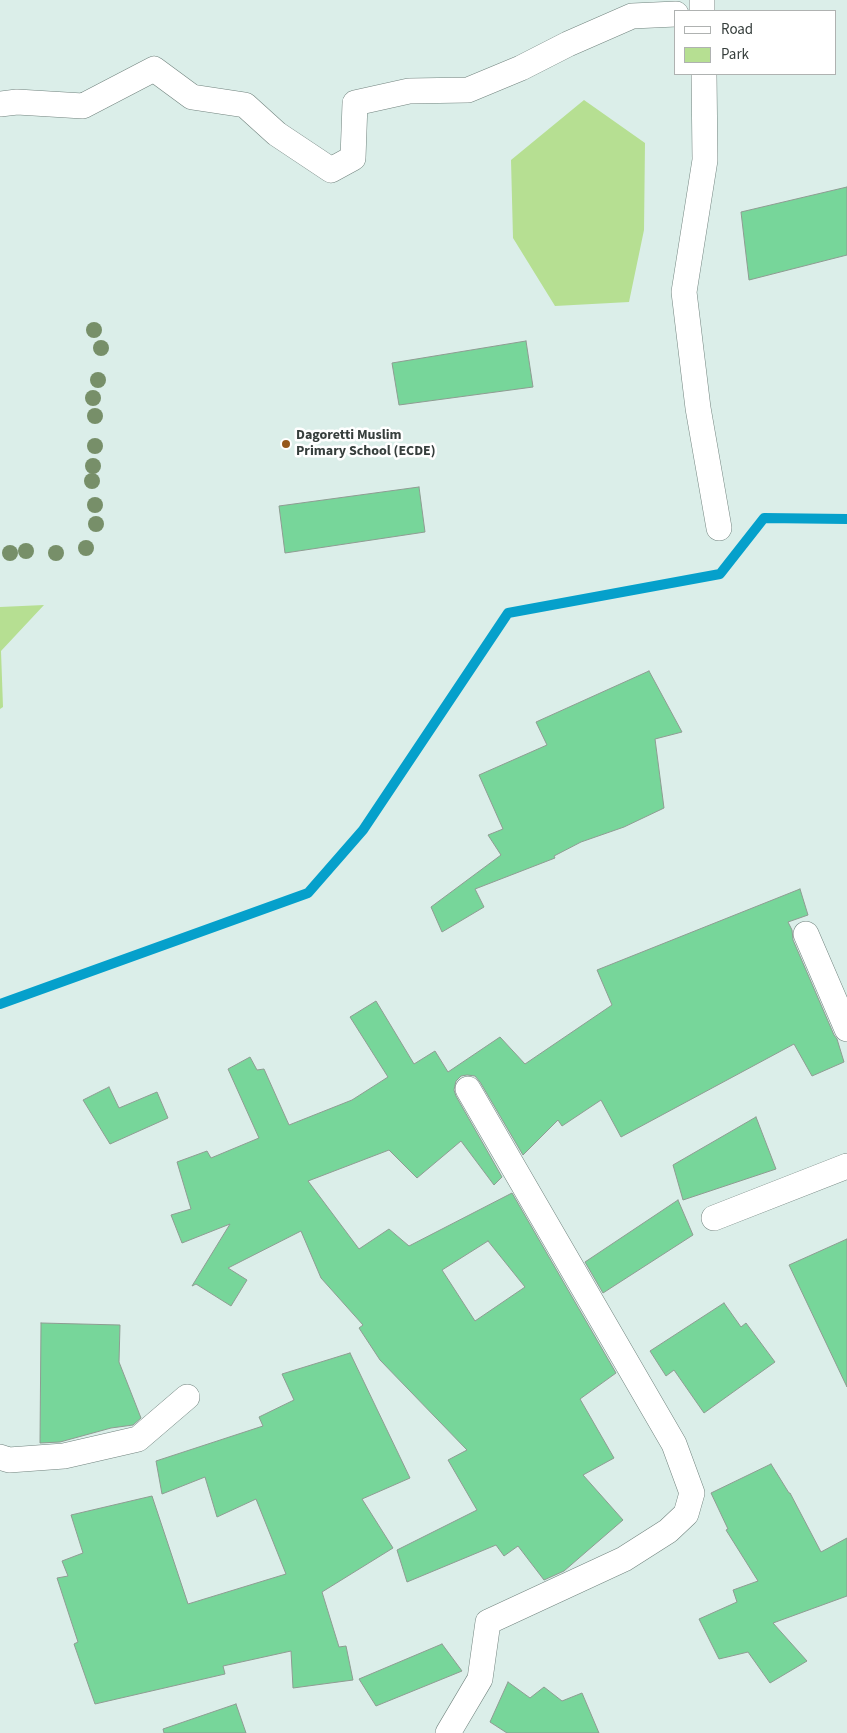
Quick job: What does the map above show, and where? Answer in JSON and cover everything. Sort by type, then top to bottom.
[{"type":"street","points":[[0,104],[17,102],[83,106],[154,69],[192,97],[245,105],[277,134],[332,170],[353,158],[355,102],[409,91],[468,90],[521,68],[568,44],[632,16],[674,14]]},
{"type":"street","points":[[704,75],[705,160],[684,292],[698,408],[718,528]]},
{"type":"street","points":[[806,934],[847,1029]]},
{"type":"street","points":[[448,1733],[480,1679],[488,1622],[624,1559],[668,1531],[686,1514],[692,1493],[674,1444],[468,1089]]},
{"type":"street","points":[[714,1218],[847,1166]]},
{"type":"street","points":[[0,1457],[9,1460],[64,1456],[138,1440],[187,1398]]},
{"type":"green space","points":[[584,100],[645,143],[644,230],[629,302],[555,306],[513,238],[511,160]]},
{"type":"green space","points":[[44,605],[1,651],[3,707],[0,709],[0,607]]},
{"type":"building","points":[[847,187],[847,255],[749,280],[741,212]]},
{"type":"building","points":[[526,341],[533,387],[399,405],[392,363]]},
{"type":"building","points":[[419,487],[425,532],[285,553],[279,506]]},
{"type":"building","points":[[649,671],[682,732],[655,739],[664,808],[624,827],[581,842],[554,856],[555,858],[475,889],[484,907],[442,932],[431,907],[501,855],[488,835],[503,829],[479,775],[547,745],[536,722]]},
{"type":"building","points":[[800,889],[808,915],[788,922],[792,930],[793,940],[837,1039],[844,1062],[812,1076],[794,1044],[621,1137],[601,1100],[562,1126],[558,1120],[523,1155],[480,1082],[475,1076],[461,1076],[456,1081],[454,1090],[502,1177],[494,1185],[461,1141],[417,1178],[389,1150],[308,1181],[359,1249],[389,1229],[409,1246],[512,1193],[616,1373],[580,1399],[614,1458],[583,1475],[623,1520],[564,1571],[544,1580],[518,1546],[504,1556],[496,1545],[407,1582],[397,1550],[477,1510],[448,1460],[467,1450],[380,1360],[359,1328],[363,1325],[321,1278],[301,1231],[228,1268],[247,1280],[231,1306],[196,1284],[192,1286],[230,1224],[182,1243],[171,1215],[191,1209],[177,1162],[207,1151],[211,1158],[259,1138],[228,1069],[250,1057],[257,1070],[264,1069],[289,1125],[352,1100],[388,1077],[350,1017],[376,1001],[414,1064],[435,1051],[448,1072],[500,1037],[525,1064],[612,1005],[597,970]],"holes":[[[488,1241],[525,1287],[475,1321],[442,1270]]]},
{"type":"building","points":[[109,1087],[119,1108],[157,1092],[168,1118],[110,1144],[83,1100]]},
{"type":"building","points":[[756,1117],[776,1169],[683,1200],[673,1165]]},
{"type":"building","points":[[678,1200],[693,1235],[603,1293],[585,1262]]},
{"type":"building","points":[[847,1239],[847,1387],[789,1265]]},
{"type":"building","points":[[724,1303],[741,1327],[746,1323],[775,1362],[704,1413],[674,1370],[666,1376],[650,1351]]},
{"type":"building","points":[[41,1323],[120,1325],[119,1362],[141,1418],[133,1425],[111,1428],[60,1442],[40,1443]]},
{"type":"building","points":[[350,1353],[410,1478],[362,1499],[393,1548],[322,1592],[339,1647],[346,1646],[353,1680],[293,1688],[291,1651],[223,1666],[225,1674],[95,1704],[74,1644],[78,1642],[57,1578],[68,1576],[62,1561],[83,1553],[71,1515],[152,1496],[188,1604],[286,1574],[256,1499],[217,1517],[205,1477],[162,1494],[156,1461],[263,1426],[259,1417],[294,1400],[282,1374]]},
{"type":"building","points":[[771,1464],[790,1493],[821,1552],[847,1538],[847,1596],[773,1623],[807,1661],[770,1683],[748,1652],[719,1659],[699,1619],[737,1602],[733,1590],[758,1581],[726,1530],[728,1529],[711,1493]]},
{"type":"building","points":[[442,1644],[462,1671],[376,1706],[359,1679]]},
{"type":"building","points":[[508,1682],[530,1698],[544,1687],[562,1701],[582,1693],[599,1733],[507,1733],[490,1722]]},
{"type":"building","points":[[236,1704],[246,1733],[164,1733],[163,1729]]},
{"type":"waterway","points":[[0,1004],[308,893],[363,830],[508,613],[720,574],[764,518],[847,519]]},
{"type":"place","name":"Dagoretti Muslim Primary School (ECDE)","points":[[286,444]]}]
